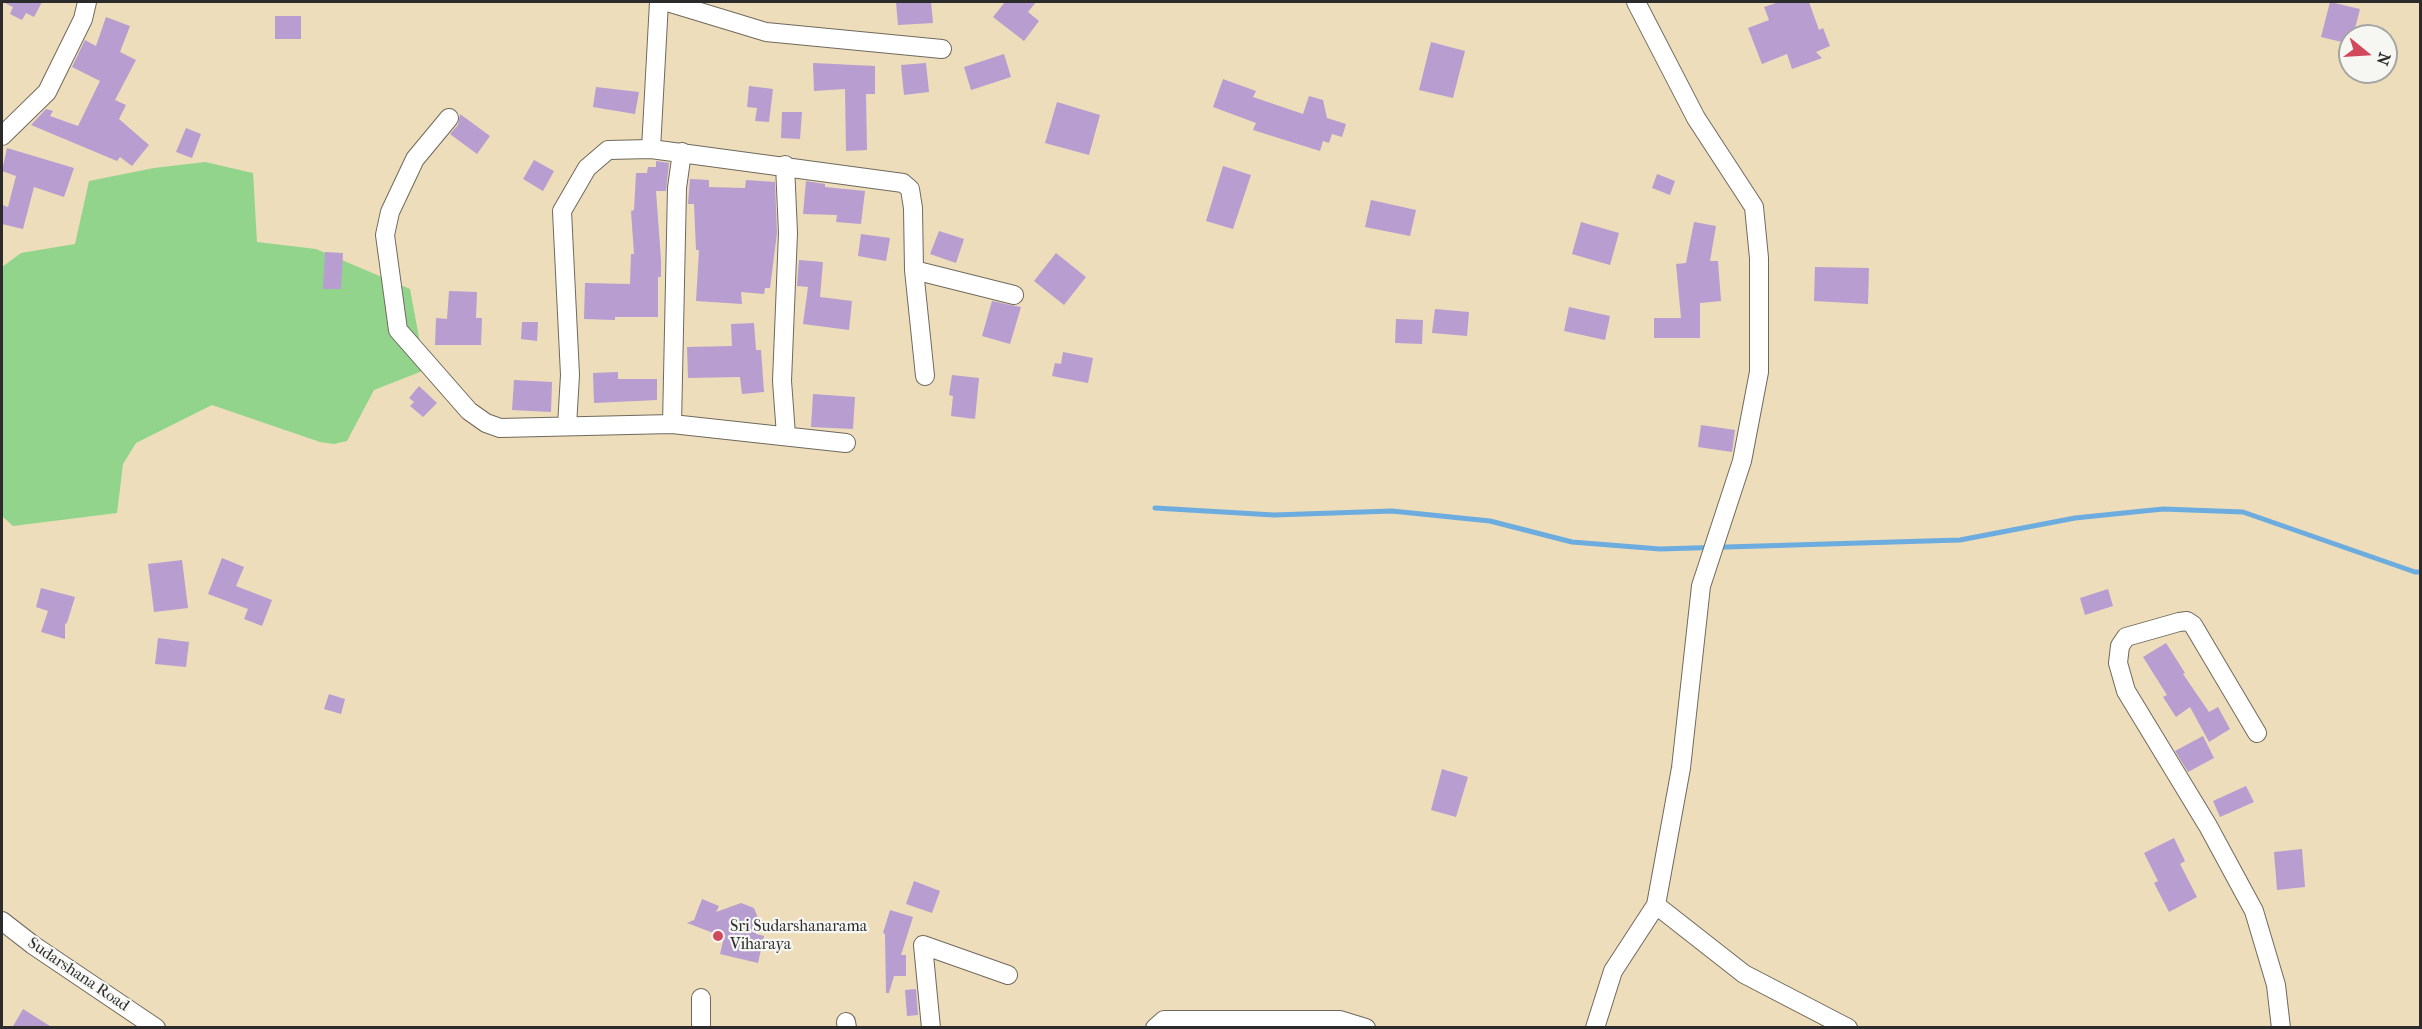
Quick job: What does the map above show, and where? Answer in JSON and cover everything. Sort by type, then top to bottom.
[{"type":"street","points":[[2,136],[47,92],[83,19],[87,2]]},
{"type":"street","points":[[651,149],[659,2]]},
{"type":"street","points":[[667,2],[766,32],[942,49]]},
{"type":"street","points":[[1595,1028],[1613,971],[1656,905],[1682,768],[1701,586],[1742,461],[1759,372],[1759,258],[1754,207],[1696,118],[1636,2]]},
{"type":"street","points":[[448,118],[415,159],[390,212],[385,235],[398,330],[469,411],[486,423],[500,428],[672,424],[846,443]]},
{"type":"street","points":[[567,426],[570,375],[562,211],[587,168],[608,150],[651,149],[682,152],[903,183],[910,189],[913,208],[914,270],[925,376]]},
{"type":"street","points":[[672,424],[677,188],[682,152]]},
{"type":"street","points":[[785,165],[788,233],[783,381],[786,435]]},
{"type":"street","points":[[914,270],[1014,295]]},
{"type":"street","points":[[2257,733],[2193,625],[2187,621],[2179,622],[2126,637],[2120,646],[2118,663],[2126,691],[2208,826],[2254,911],[2276,985],[2281,1028]]},
{"type":"street","points":[[1656,905],[1744,974],[1848,1028]]},
{"type":"street","name":"Sudarshana Road","points":[[2,921],[33,945],[156,1028]]},
{"type":"street","points":[[932,1028],[923,945],[1008,975]]},
{"type":"street","points":[[700,998],[701,1028]]},
{"type":"street","points":[[1155,1028],[1164,1020],[1340,1020],[1366,1028]]},
{"type":"green space","points":[[205,162],[253,173],[257,242],[316,249],[410,289],[425,370],[374,390],[347,441],[334,444],[320,442],[212,405],[136,443],[123,464],[117,513],[13,526],[2,516],[2,267],[21,253],[75,244],[89,181],[154,168]]},
{"type":"building","points":[[3,2],[42,2],[34,17],[26,13],[22,20],[10,14],[13,7]]},
{"type":"building","points":[[896,2],[931,2],[933,23],[898,25]]},
{"type":"building","points":[[1005,2],[1036,2],[1028,12],[1039,21],[1024,41],[993,17]]},
{"type":"building","points":[[1779,2],[1809,2],[1819,30],[1823,28],[1830,46],[1816,52],[1822,58],[1792,69],[1787,54],[1762,64],[1748,28],[1769,20],[1764,7]]},
{"type":"building","points":[[2330,2],[2360,9],[2356,24],[2338,24],[2338,41],[2321,37]]},
{"type":"building","points":[[275,16],[301,16],[301,39],[275,39]]},
{"type":"building","points":[[106,17],[130,26],[120,52],[136,60],[115,100],[126,105],[119,119],[149,145],[132,166],[120,157],[117,161],[31,125],[46,109],[53,111],[50,116],[78,126],[100,81],[72,67],[85,40],[96,46]]},
{"type":"building","points":[[1431,42],[1465,51],[1453,98],[1419,90]]},
{"type":"building","points":[[1004,54],[1011,77],[971,90],[964,67]]},
{"type":"building","points":[[813,63],[875,66],[875,94],[866,94],[867,150],[846,151],[845,89],[814,91]]},
{"type":"building","points":[[926,63],[929,92],[904,95],[901,65]]},
{"type":"building","points":[[1223,79],[1256,91],[1253,97],[1303,114],[1309,96],[1323,100],[1327,118],[1346,124],[1342,137],[1332,134],[1329,143],[1323,141],[1320,151],[1253,130],[1256,123],[1213,107]]},
{"type":"building","points":[[749,86],[773,89],[769,122],[755,121],[757,108],[747,107]]},
{"type":"building","points":[[596,87],[639,92],[635,114],[593,107]]},
{"type":"building","points":[[1057,102],[1100,115],[1089,155],[1045,143]]},
{"type":"building","points":[[782,112],[802,112],[800,139],[781,138]]},
{"type":"building","points":[[460,114],[490,136],[477,154],[450,134],[458,125]]},
{"type":"building","points":[[186,128],[201,134],[192,158],[176,152]]},
{"type":"building","points":[[7,148],[74,168],[64,197],[34,187],[23,229],[2,224],[2,205],[8,207],[16,176],[2,171]]},
{"type":"building","points":[[534,160],[554,171],[543,191],[523,179]]},
{"type":"building","points":[[656,161],[669,163],[666,191],[656,191],[661,260],[661,277],[658,277],[658,317],[615,317],[615,320],[584,319],[585,283],[630,284],[631,254],[634,254],[631,211],[634,210],[636,173],[647,173],[648,167],[656,167]]},
{"type":"building","points":[[1223,166],[1251,175],[1233,229],[1206,221]]},
{"type":"building","points":[[1657,174],[1675,181],[1670,195],[1652,188]]},
{"type":"building","points":[[690,179],[709,180],[709,187],[745,188],[746,180],[775,182],[777,233],[770,288],[765,288],[764,294],[741,292],[742,304],[696,301],[699,250],[696,250],[694,204],[688,204]]},
{"type":"building","points":[[806,181],[825,184],[825,187],[865,191],[861,224],[836,222],[837,215],[803,214]]},
{"type":"building","points":[[1371,200],[1416,210],[1410,236],[1365,227]]},
{"type":"building","points":[[1581,222],[1619,233],[1610,265],[1572,254]]},
{"type":"building","points":[[1694,222],[1716,226],[1710,261],[1718,261],[1721,301],[1700,303],[1700,338],[1654,338],[1654,318],[1681,318],[1676,264],[1686,263]]},
{"type":"building","points":[[939,231],[964,239],[956,263],[930,254]]},
{"type":"building","points":[[861,234],[890,238],[886,261],[858,256]]},
{"type":"building","points":[[325,252],[343,253],[341,289],[323,289]]},
{"type":"building","points":[[1056,253],[1086,277],[1064,305],[1034,281]]},
{"type":"building","points":[[799,260],[823,262],[820,297],[852,301],[849,330],[803,324],[808,287],[797,286]]},
{"type":"building","points":[[1815,267],[1869,268],[1868,304],[1814,301]]},
{"type":"building","points":[[449,291],[477,292],[476,318],[482,318],[481,345],[435,345],[436,318],[447,319]]},
{"type":"building","points":[[992,301],[1021,307],[1010,344],[982,336]]},
{"type":"building","points":[[1569,307],[1610,316],[1605,340],[1564,331]]},
{"type":"building","points":[[1435,309],[1469,312],[1467,336],[1432,333]]},
{"type":"building","points":[[1396,319],[1423,320],[1422,344],[1395,343]]},
{"type":"building","points":[[522,322],[538,322],[537,341],[521,339]]},
{"type":"building","points":[[754,323],[756,350],[761,350],[764,392],[742,394],[740,377],[688,378],[687,347],[732,346],[731,324]]},
{"type":"building","points":[[1063,352],[1093,358],[1088,383],[1052,376],[1055,363],[1061,364]]},
{"type":"building","points":[[618,372],[618,379],[657,379],[657,400],[594,403],[593,373]]},
{"type":"building","points":[[952,375],[979,378],[975,419],[951,416],[953,396],[949,395]]},
{"type":"building","points":[[514,380],[552,382],[551,412],[512,410]]},
{"type":"building","points":[[419,386],[437,403],[423,417],[410,406],[414,402],[409,398]]},
{"type":"building","points":[[813,394],[855,397],[853,429],[811,427]]},
{"type":"building","points":[[1701,425],[1735,430],[1732,452],[1698,447]]},
{"type":"building","points":[[222,558],[244,567],[236,586],[272,600],[262,626],[244,619],[248,609],[208,594]]},
{"type":"building","points":[[182,560],[188,608],[154,612],[148,564]]},
{"type":"building","points":[[41,588],[75,597],[65,624],[65,639],[41,632],[48,611],[36,607]]},
{"type":"building","points":[[2108,589],[2113,606],[2085,615],[2080,598]]},
{"type":"building","points":[[158,638],[189,642],[186,667],[155,664]]},
{"type":"building","points":[[2166,643],[2185,673],[2183,674],[2209,712],[2218,707],[2230,729],[2209,742],[2190,707],[2176,717],[2163,697],[2167,695],[2143,657]]},
{"type":"building","points":[[329,694],[345,699],[341,714],[324,709]]},
{"type":"building","points":[[2203,736],[2214,758],[2188,772],[2175,751]]},
{"type":"building","points":[[1442,769],[1468,777],[1456,817],[1431,810]]},
{"type":"building","points":[[2246,786],[2254,802],[2220,817],[2213,801]]},
{"type":"building","points":[[2174,838],[2185,861],[2180,864],[2197,897],[2169,912],[2154,883],[2158,881],[2144,853]]},
{"type":"building","points":[[2302,849],[2305,887],[2277,890],[2274,852]]},
{"type":"building","points":[[914,881],[940,891],[932,913],[906,904]]},
{"type":"building","points":[[702,899],[719,906],[716,912],[741,903],[754,908],[758,918],[756,934],[764,936],[758,963],[720,954],[724,937],[687,923],[694,920]]},
{"type":"building","points":[[890,910],[913,917],[901,955],[906,955],[906,976],[894,976],[889,993],[886,993],[885,934],[883,933]]},
{"type":"building","points":[[916,989],[918,1015],[907,1016],[905,990]]},
{"type":"building","points":[[23,1009],[53,1028],[12,1028]]},
{"type":"waterway","points":[[1155,508],[1274,515],[1392,511],[1490,521],[1572,542],[1660,549],[1960,540],[2075,518],[2163,509],[2243,512],[2420,572]]},
{"type":"place","name":"Sri Sudarshanarama Viharaya","points":[[718,936]]}]
